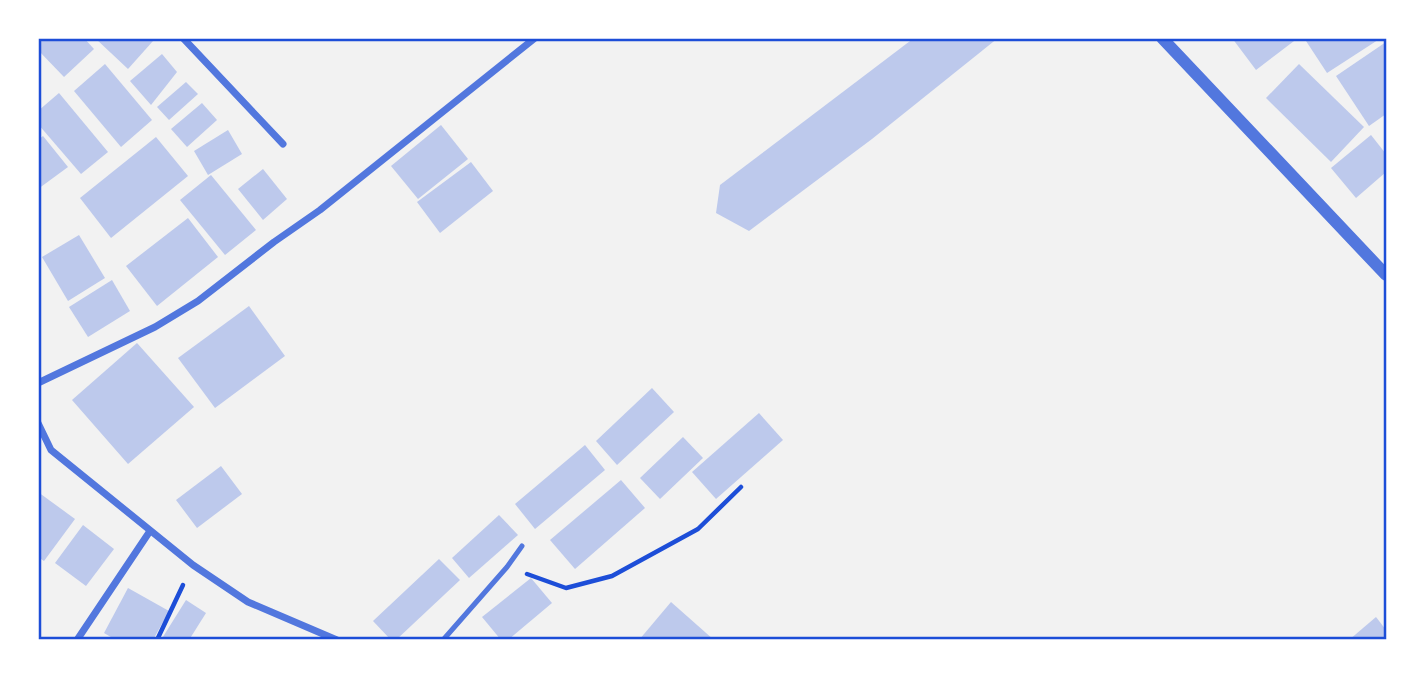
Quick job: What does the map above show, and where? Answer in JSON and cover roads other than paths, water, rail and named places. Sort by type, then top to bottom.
[{"type":"street","points":[[183,38],[283,144]]},
{"type":"street","points":[[38,383],[155,327],[198,301],[320,210],[535,38]]},
{"type":"street","points":[[1162,38],[1387,275]]},
{"type":"street","points":[[38,423],[51,450],[193,565],[248,602],[337,639]]},
{"type":"street","points":[[77,639],[150,531]]},
{"type":"lane","points":[[443,639],[507,567],[522,546]]}]
